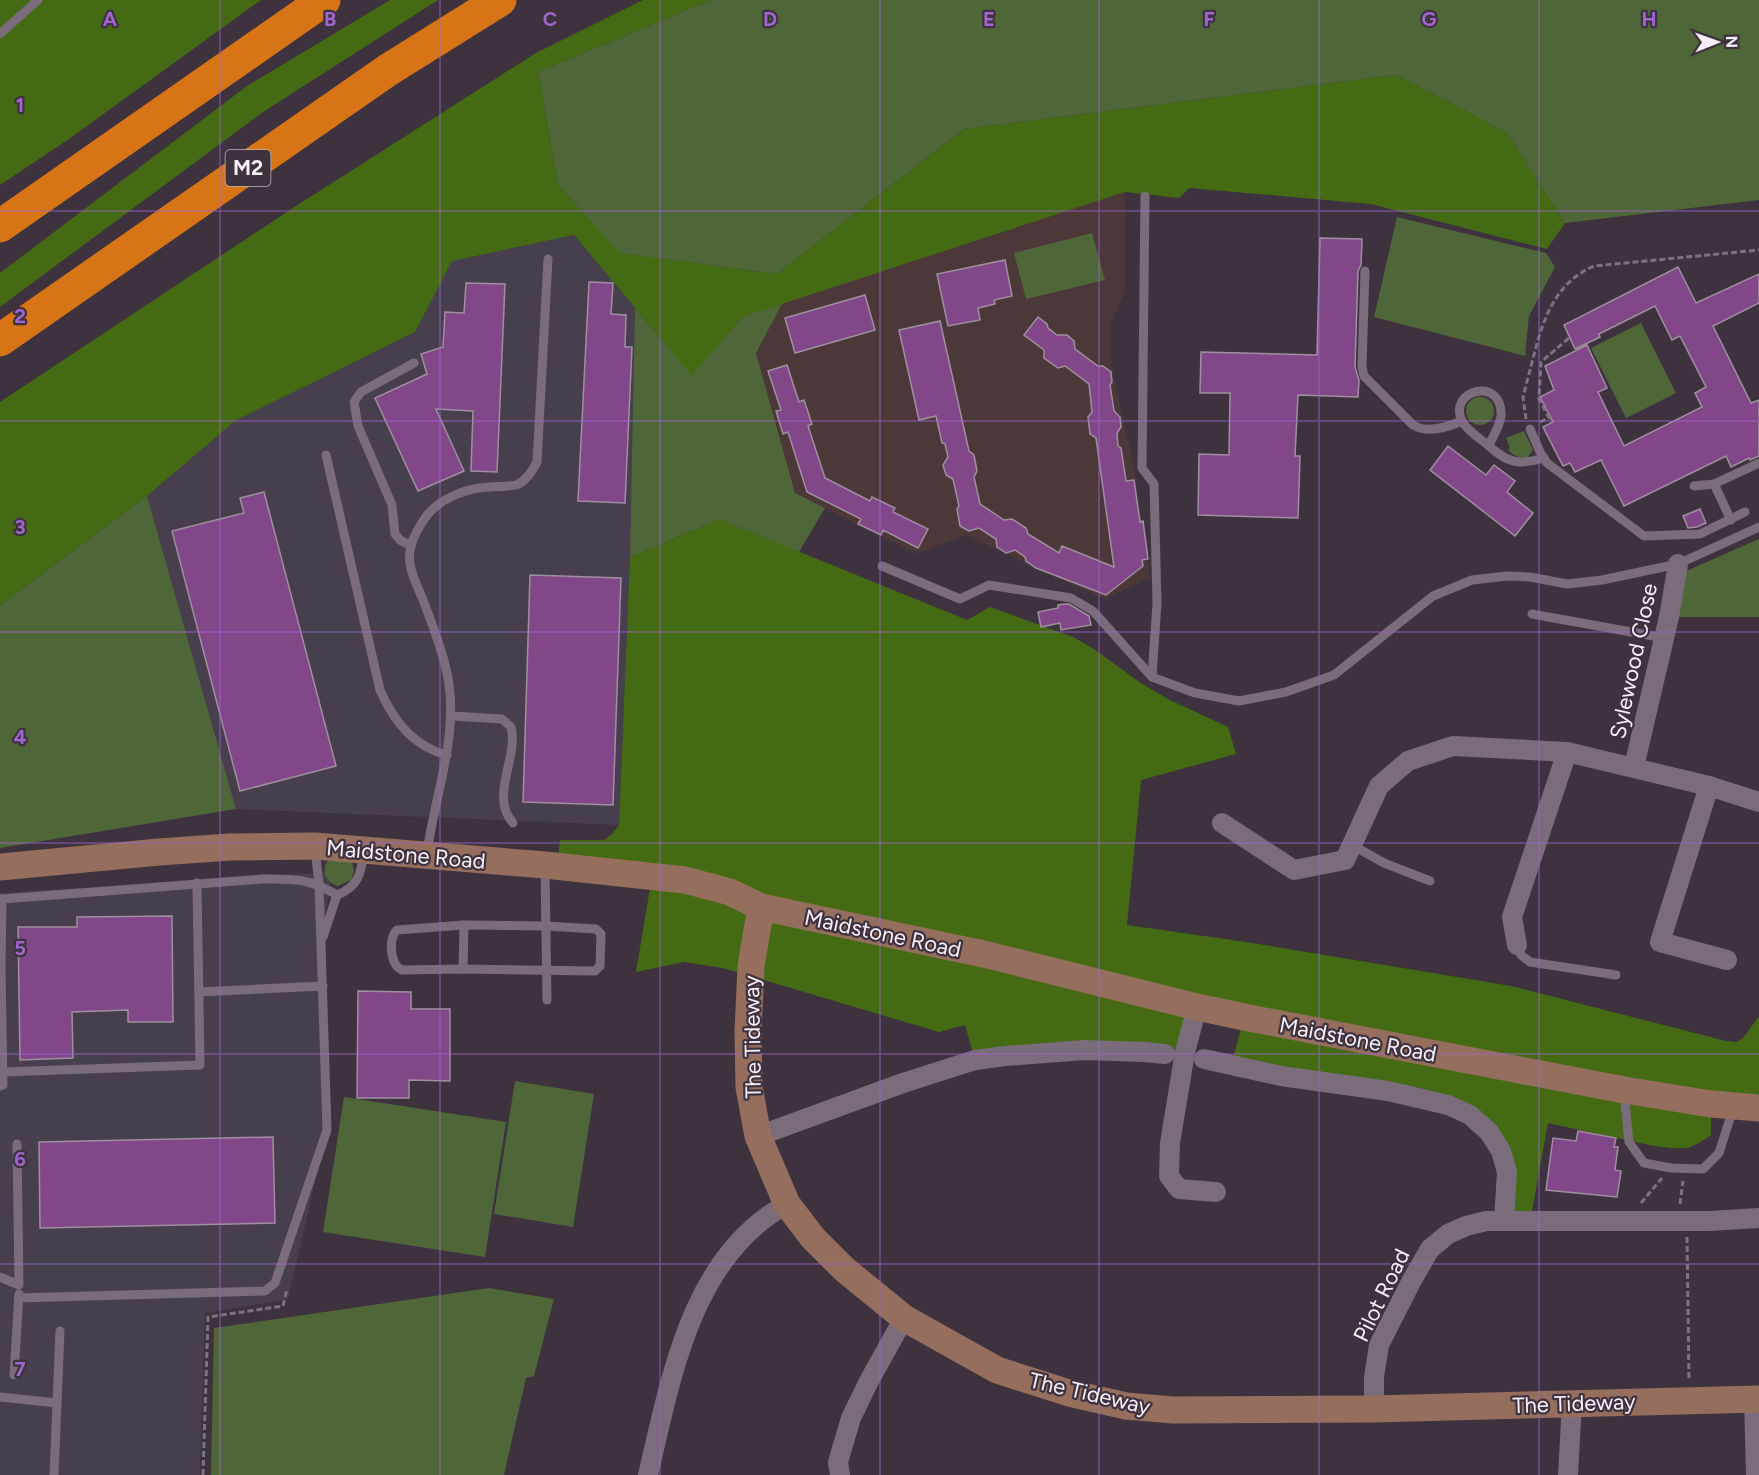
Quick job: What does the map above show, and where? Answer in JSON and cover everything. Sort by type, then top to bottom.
[{"type":"highway","points":[[0,226],[324,0]]},
{"type":"highway","name":"M2","points":[[0,340],[388,70],[500,0]]},
{"type":"main road","name":"Maidstone Road","points":[[0,867],[148,852],[315,846],[545,865],[685,880],[730,892],[761,907],[988,955],[1197,1007],[1624,1090],[1711,1104],[1747,1106]]},
{"type":"main road","name":"The Tideway","points":[[761,907],[751,966],[749,1087],[758,1136],[787,1204],[813,1238],[844,1269],[904,1318],[997,1370],[1069,1393],[1126,1406],[1173,1410],[1757,1399]]},
{"type":"street","name":"Sylewood Close","points":[[1634,767],[1665,638],[1678,564]]},
{"type":"street","points":[[1222,823],[1294,870],[1345,860],[1379,786],[1408,761],[1453,747],[1567,752],[1709,786],[1759,802]]},
{"type":"street","points":[[1517,945],[1512,917],[1567,752]]},
{"type":"street","points":[[1709,786],[1660,942],[1727,960]]},
{"type":"street","points":[[1197,1007],[1185,1052],[1173,1123],[1169,1176],[1179,1189],[1216,1192]]},
{"type":"street","points":[[758,1136],[903,1083],[975,1060],[1085,1050],[1165,1054]]},
{"type":"street","name":"Maidstone Road","points":[[1204,1059],[1281,1076],[1388,1092],[1448,1105],[1470,1115],[1490,1131],[1501,1151],[1507,1172],[1504,1221]]},
{"type":"street","points":[[648,1475],[682,1346],[700,1297],[714,1274],[745,1234],[764,1217],[787,1204]]},
{"type":"street","points":[[1504,1221],[1682,1221],[1759,1218]]},
{"type":"street","name":"Pilot Road","points":[[1374,1408],[1374,1377],[1379,1345],[1430,1249],[1448,1234],[1466,1226],[1486,1221],[1504,1221]]},
{"type":"street","points":[[840,1475],[838,1462],[851,1418],[904,1318]]},
{"type":"street","points":[[1756,1475],[1757,1399]]},
{"type":"street","points":[[1568,1475],[1572,1403]]},
{"type":"lane","points":[[0,34],[38,0]]},
{"type":"lane","points":[[1145,196],[1142,468],[1154,484],[1157,603],[1152,677]]},
{"type":"lane","points":[[426,855],[431,822],[447,755],[452,716],[447,674],[438,641],[411,566],[411,546],[425,519],[437,506],[468,490],[515,485],[529,474],[537,462],[548,259]]},
{"type":"lane","points":[[1365,271],[1362,368],[1364,376],[1413,425],[1420,429],[1438,428],[1462,421]]},
{"type":"lane","points":[[411,546],[395,534],[392,505],[358,426],[354,405],[356,396],[414,363]]},
{"type":"lane","points":[[1489,445],[1501,415],[1498,401],[1493,395],[1481,391],[1469,394],[1461,405],[1462,421],[1489,445],[1505,458],[1516,463],[1528,463],[1544,458]]},
{"type":"lane","points":[[1529,428],[1547,463],[1644,536],[1700,534],[1745,512]]},
{"type":"lane","points":[[326,455],[380,690],[387,707],[410,736],[425,747],[447,755]]},
{"type":"lane","points":[[1694,486],[1714,484],[1759,463]]},
{"type":"lane","points":[[1714,484],[1731,520]]},
{"type":"lane","points":[[882,566],[960,599],[989,585],[1071,598],[1094,611],[1152,677],[1195,693],[1239,701],[1263,698],[1309,685],[1334,675],[1433,596],[1472,580],[1508,576],[1567,584],[1602,580],[1678,564],[1759,527]]},
{"type":"lane","points":[[1532,614],[1665,638]]},
{"type":"lane","points":[[452,716],[502,719],[511,727],[512,750],[506,774],[504,797],[506,812],[513,823]]},
{"type":"lane","points":[[1352,845],[1384,862],[1430,881]]},
{"type":"lane","points":[[18,1298],[265,1291],[275,1283],[327,1130],[319,884],[315,846]]},
{"type":"lane","points":[[337,895],[348,891],[359,879],[363,850]]},
{"type":"lane","points":[[545,865],[547,1000]]},
{"type":"lane","points":[[0,1086],[3,1085],[1,899],[197,883],[303,879],[319,884],[337,895]]},
{"type":"lane","points":[[3,1072],[200,1065],[197,883]]},
{"type":"lane","points":[[321,945],[337,895]]},
{"type":"lane","points":[[463,969],[464,925]]},
{"type":"lane","points":[[464,925],[594,928],[601,934],[600,966],[595,971],[402,970],[398,969],[393,962],[394,932],[403,928],[464,925]]},
{"type":"lane","points":[[1517,945],[1521,956],[1530,962],[1616,975]]},
{"type":"lane","points":[[199,992],[322,986]]},
{"type":"lane","points":[[1624,1090],[1629,1142],[1644,1163],[1671,1168],[1703,1169],[1719,1153],[1747,1106]]},
{"type":"lane","points":[[14,1375],[19,1285],[17,1144]]},
{"type":"lane","points":[[0,1277],[19,1285]]},
{"type":"lane","points":[[54,1475],[60,1331]]},
{"type":"lane","points":[[0,1397],[57,1403]]},
{"type":"path","points":[[1569,338],[1541,362],[1539,399],[1549,418],[1529,428],[1524,397],[1545,320],[1552,302],[1575,277],[1594,266],[1759,250]]},
{"type":"path","points":[[1628,1221],[1671,1168]]},
{"type":"path","points":[[1684,1169],[1682,1221],[1690,1400]]},
{"type":"shaded area","points":[[1125,192],[1125,291],[1111,324],[1111,365],[1133,462],[1150,578],[1104,599],[965,535],[917,554],[795,493],[756,353],[783,302]]},
{"type":"shaded area","points":[[574,235],[635,308],[637,398],[619,825],[236,809],[147,496],[235,421],[415,332],[451,261]]},
{"type":"shaded area","points":[[332,872],[321,945],[327,1130],[288,1299],[205,1313],[200,1475],[0,1475],[0,893]]},
{"type":"green space","points":[[0,0],[261,0],[69,139],[0,185]]},
{"type":"green space","points":[[390,0],[438,0],[263,112],[0,307],[0,273],[247,86]]},
{"type":"green space","points":[[643,0],[711,0],[538,72],[558,185],[620,253],[777,274],[964,129],[1396,75],[1506,132],[1565,223],[1547,249],[1371,204],[1189,188],[1179,198],[1125,192],[742,317],[692,376],[574,235],[452,261],[415,332],[235,421],[147,496],[0,605],[0,402],[296,206],[536,53]]},
{"type":"green space","points":[[711,0],[1759,0],[1759,200],[1565,223],[1506,132],[1396,75],[964,129],[777,274],[619,253],[558,185],[538,72]]},
{"type":"green space","points":[[1397,217],[1546,253],[1555,267],[1529,316],[1525,356],[1374,317]]},
{"type":"green space","points":[[1092,233],[1105,280],[1026,299],[1014,253]]},
{"type":"green space","points":[[783,302],[756,353],[795,493],[825,508],[799,552],[719,519],[630,558],[635,308],[692,375],[742,317]]},
{"type":"green space","points":[[1641,323],[1676,393],[1626,418],[1591,348]]},
{"type":"green space","points":[[1480,397],[1490,401],[1494,411],[1490,421],[1480,425],[1470,421],[1466,411],[1470,401]]},
{"type":"green space","points":[[1524,431],[1533,450],[1527,458],[1512,454],[1508,450],[1510,448],[1506,438]]},
{"type":"green space","points":[[147,496],[236,809],[0,848],[0,605]]},
{"type":"green space","points":[[719,519],[967,620],[990,607],[1073,637],[1094,649],[1142,684],[1228,727],[1236,754],[1141,780],[1127,925],[1246,942],[1511,986],[1726,1041],[1737,1042],[1744,1037],[1759,1016],[1759,1100],[1711,1103],[1711,1135],[1688,1148],[1654,1146],[1548,1123],[1530,1222],[1504,1221],[1507,1172],[1470,1115],[1231,1066],[1244,1017],[1197,1007],[1185,1052],[975,1060],[965,1025],[939,1032],[723,968],[684,962],[636,972],[652,876],[557,867],[560,840],[604,840],[619,825],[630,558]]},
{"type":"green space","points":[[1759,539],[1759,617],[1677,617],[1684,572]]},
{"type":"green space","points":[[329,859],[352,862],[354,871],[351,880],[338,886],[330,882],[324,871]]},
{"type":"green space","points":[[515,1081],[594,1094],[573,1227],[494,1214]]},
{"type":"green space","points":[[344,1097],[506,1122],[485,1257],[323,1232]]},
{"type":"green space","points":[[489,1288],[554,1299],[534,1376],[526,1378],[504,1475],[211,1475],[214,1328]]},
{"type":"building","points":[[1320,238],[1362,239],[1361,265],[1358,271],[1355,367],[1359,380],[1358,397],[1298,395],[1295,456],[1300,456],[1298,518],[1198,515],[1199,454],[1229,455],[1230,393],[1200,393],[1201,352],[1317,355]]},
{"type":"building","points":[[1005,260],[1012,296],[994,300],[995,304],[978,308],[980,320],[948,326],[937,274]]},
{"type":"building","points":[[1678,267],[1696,303],[1759,274],[1759,303],[1713,326],[1751,403],[1759,400],[1759,456],[1731,467],[1726,456],[1624,506],[1601,460],[1575,472],[1570,463],[1563,466],[1543,427],[1553,422],[1540,397],[1554,390],[1545,366],[1587,345],[1607,388],[1598,392],[1624,446],[1702,407],[1695,393],[1706,387],[1680,336],[1672,340],[1655,306],[1599,334],[1600,337],[1575,349],[1564,325]]},
{"type":"building","points":[[589,282],[613,283],[611,314],[626,315],[625,347],[632,347],[625,503],[578,501]]},
{"type":"building","points":[[466,283],[505,284],[497,472],[471,471],[473,411],[436,409],[464,471],[418,491],[375,398],[427,374],[421,354],[443,347],[445,312],[464,313]]},
{"type":"building","points":[[865,295],[875,330],[795,353],[785,318]]},
{"type":"building","points":[[1038,317],[1057,335],[1067,335],[1074,341],[1075,349],[1098,366],[1103,366],[1111,372],[1110,385],[1114,411],[1120,417],[1121,427],[1117,433],[1118,446],[1121,448],[1126,481],[1134,480],[1148,559],[1142,560],[1143,566],[1106,595],[1036,568],[1015,550],[1006,553],[997,547],[996,539],[979,528],[969,531],[960,526],[957,509],[959,506],[953,479],[946,475],[943,465],[948,457],[945,444],[942,443],[936,416],[919,420],[899,330],[940,321],[969,451],[974,455],[977,471],[974,477],[980,504],[1004,520],[1012,519],[1026,528],[1028,534],[1059,553],[1062,546],[1114,567],[1096,438],[1090,434],[1088,417],[1092,412],[1089,384],[1065,366],[1058,368],[1044,358],[1044,350],[1024,335]]},
{"type":"building","points":[[787,365],[799,402],[804,400],[812,424],[808,426],[825,478],[870,501],[872,497],[895,508],[893,512],[928,529],[918,548],[883,530],[881,535],[858,524],[861,519],[807,492],[788,432],[783,434],[776,411],[781,410],[768,371]]},
{"type":"building","points":[[1448,446],[1486,475],[1494,465],[1515,481],[1507,492],[1533,513],[1515,536],[1430,470]]},
{"type":"building","points":[[264,492],[336,766],[240,791],[172,531],[244,513],[240,498]]},
{"type":"building","points":[[1700,509],[1706,523],[1688,528],[1683,516]]},
{"type":"building","points":[[530,575],[621,578],[613,805],[523,802]]},
{"type":"building","points":[[1069,604],[1089,616],[1091,625],[1061,630],[1060,623],[1041,627],[1038,612],[1058,608],[1058,605]]},
{"type":"building","points":[[172,916],[173,1022],[128,1022],[128,1010],[72,1012],[73,1058],[20,1060],[18,927],[77,927],[77,917]]},
{"type":"building","points":[[358,991],[411,992],[411,1009],[450,1009],[450,1081],[409,1080],[409,1098],[357,1098]]},
{"type":"building","points":[[1578,1131],[1616,1138],[1614,1147],[1618,1147],[1615,1170],[1621,1171],[1617,1197],[1546,1190],[1553,1138],[1576,1141]]},
{"type":"building","points":[[273,1137],[275,1223],[40,1228],[39,1142]]}]
